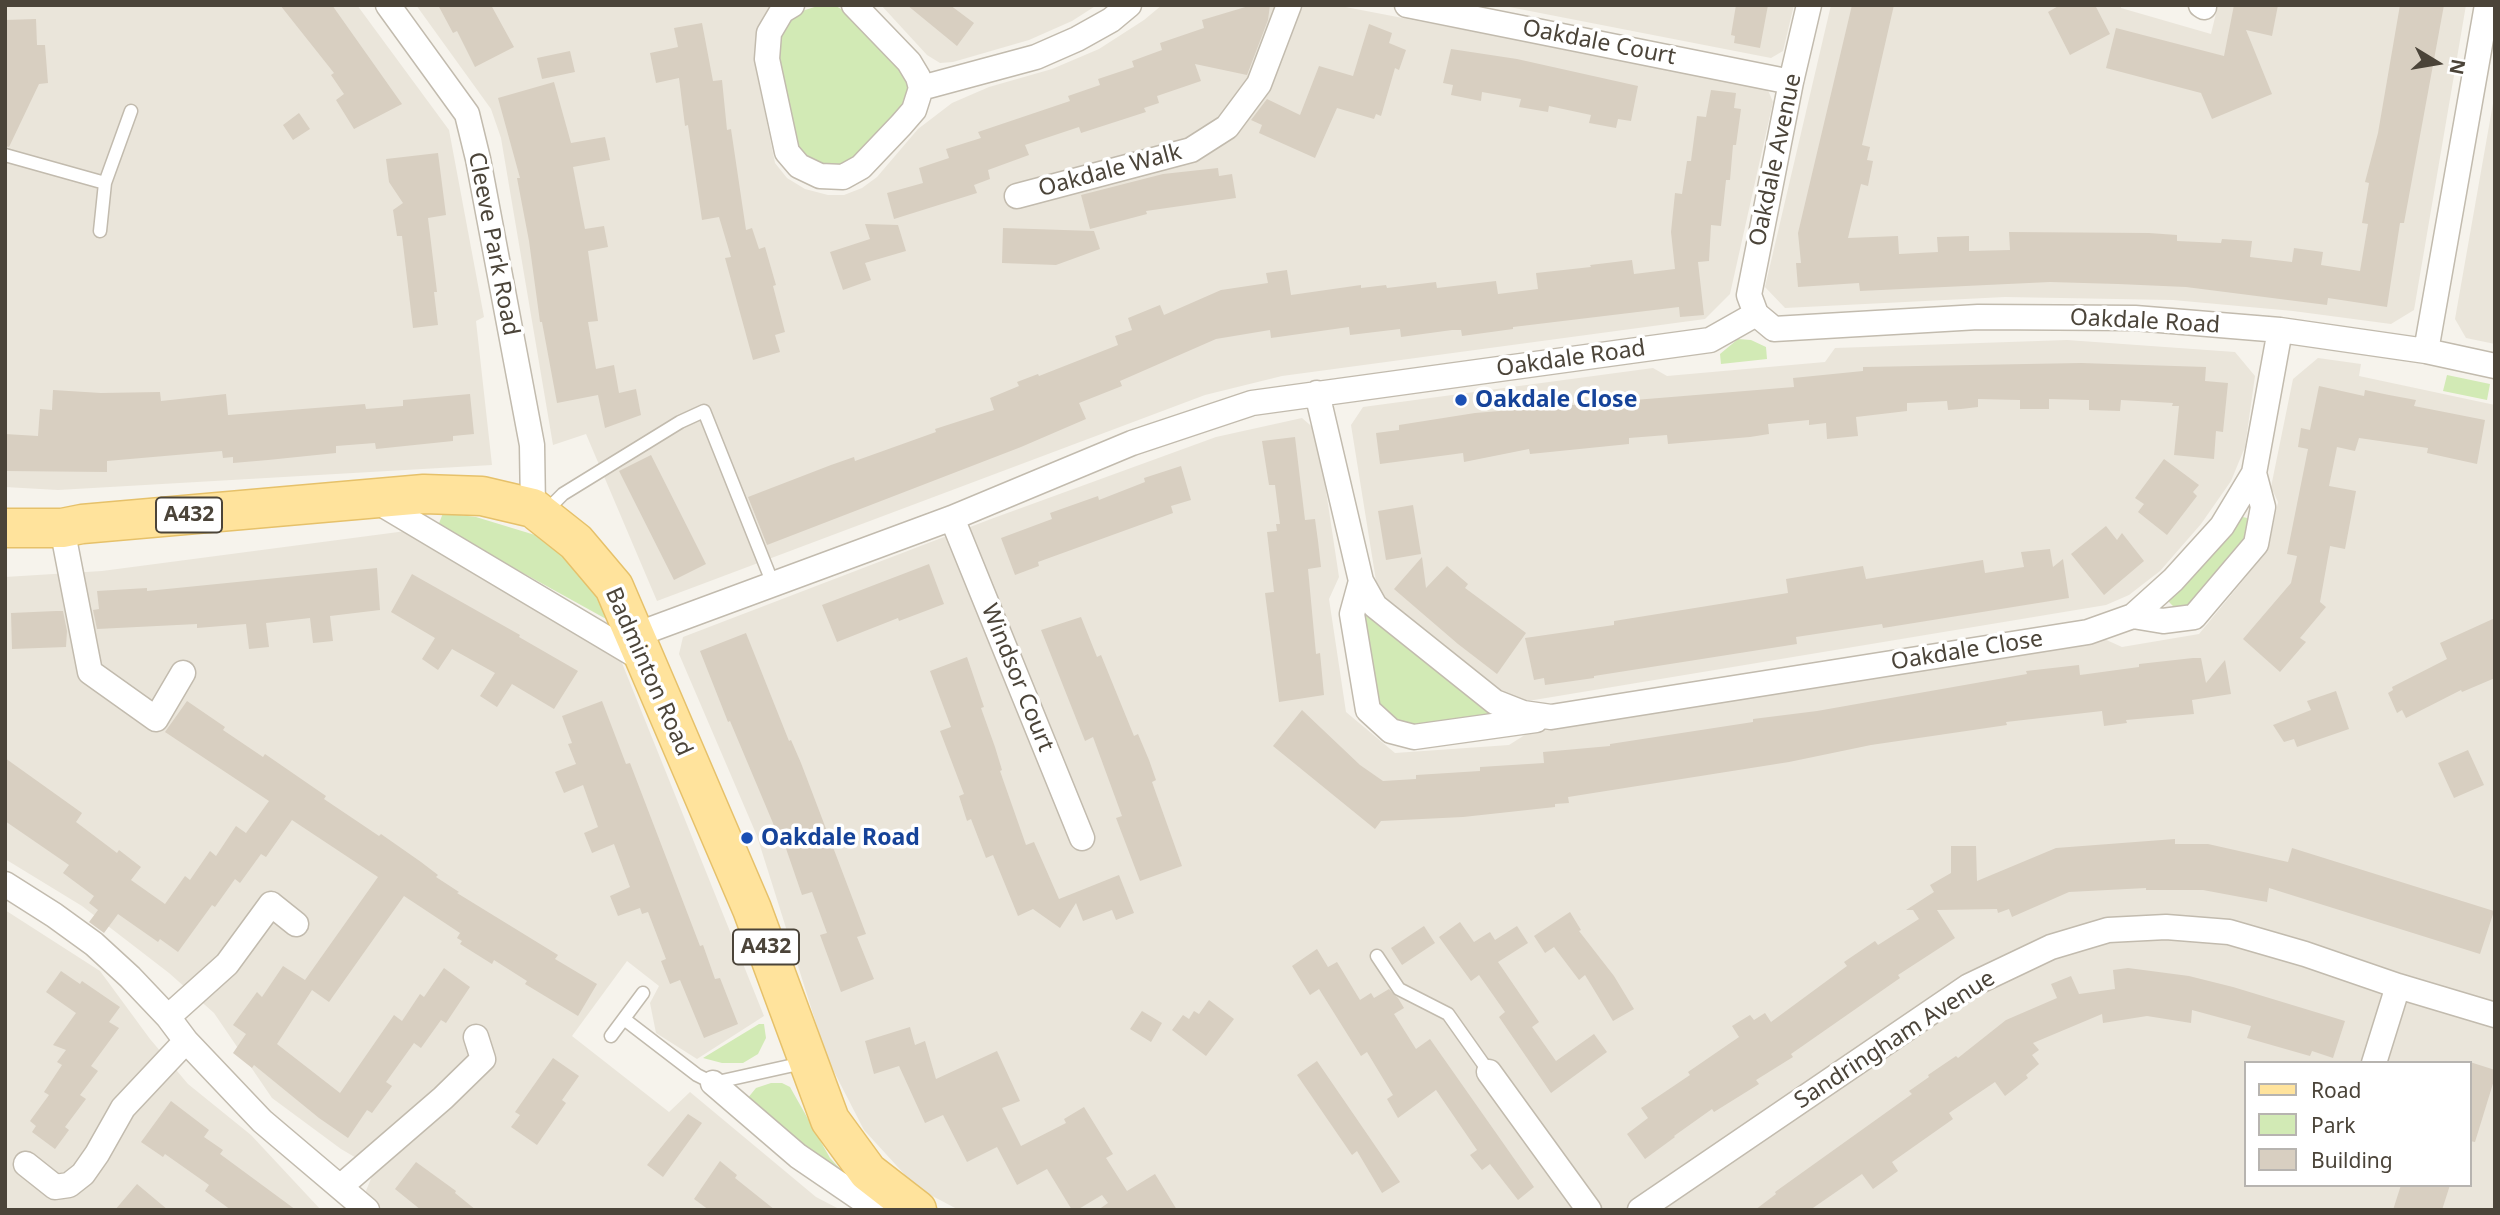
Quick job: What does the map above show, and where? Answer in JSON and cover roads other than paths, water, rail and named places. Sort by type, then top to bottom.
[{"type":"main road","name":"Badminton Road","points":[[5,528],[62,528],[82,524],[425,494],[482,496],[538,511],[576,542],[614,587],[752,909],[830,1120],[868,1172],[917,1210]]},
{"type":"street","name":"Cleeve Park Road","points":[[388,5],[467,114],[478,159],[532,445],[538,511]]},
{"type":"street","points":[[792,5],[782,11],[769,33],[767,59],[787,152],[799,166],[820,176],[843,177],[861,167],[914,110],[921,88],[909,62],[854,5]]},
{"type":"street","points":[[921,88],[1036,57],[1111,20],[1129,5]]},
{"type":"street","name":"Oakdale Walk","points":[[1017,196],[1191,150],[1227,127],[1259,84],[1289,5]]},
{"type":"street","name":"Oakdale Court","points":[[1407,5],[1791,82]]},
{"type":"street","name":"Oakdale Avenue","points":[[1756,314],[1749,295],[1791,82],[1810,5]]},
{"type":"street","points":[[2426,351],[2489,8]]},
{"type":"street","name":"Oakdale Road","points":[[639,649],[773,584],[952,518],[1132,443],[1252,403],[1710,340],[1756,314],[1773,329],[1978,317],[2135,318],[2280,330],[2426,351],[2495,366]]},
{"type":"street","name":"Oakdale Close","points":[[1360,581],[1352,614],[1368,710],[1391,731],[1414,737],[2088,632],[2133,616],[2173,580],[2222,526],[2254,473],[2280,330]]},
{"type":"street","name":"Oakdale Close","points":[[1317,393],[1360,581],[1375,606],[1495,702],[1523,713],[1551,717]]},
{"type":"street","name":"Oakdale Close","points":[[2133,616],[2164,621],[2194,617],[2256,544],[2263,507],[2254,473]]},
{"type":"street","points":[[372,499],[639,649]]},
{"type":"street","name":"Windsor Court","points":[[952,518],[1082,838]]},
{"type":"street","points":[[62,528],[90,672],[156,719],[183,673]]},
{"type":"street","points":[[5,884],[94,944],[168,1017],[186,1041],[262,1121],[367,1210]]},
{"type":"street","points":[[168,1017],[227,964],[271,904],[296,924]]},
{"type":"street","name":"Sandringham Avenue","points":[[1640,1210],[1969,986],[2051,947],[2108,930],[2166,927],[2229,932],[2495,1015]]},
{"type":"street","points":[[2375,1061],[2398,986]]},
{"type":"street","points":[[340,1187],[443,1098],[483,1059],[476,1037]]},
{"type":"street","points":[[26,1164],[55,1187],[69,1185],[83,1174],[123,1108],[186,1041]]},
{"type":"street","points":[[1489,1072],[1589,1210]]},
{"type":"street","points":[[713,1083],[798,1156],[877,1210]]},
{"type":"lane","points":[[100,231],[105,183],[131,111]]},
{"type":"lane","points":[[5,155],[105,183]]},
{"type":"lane","points":[[538,511],[680,422],[704,411],[773,584]]},
{"type":"lane","points":[[1377,956],[1399,989],[1448,1014],[1489,1072]]},
{"type":"lane","points":[[611,1036],[643,993]]},
{"type":"lane","points":[[624,1019],[697,1075],[713,1083],[807,1062]]},
{"type":"place","name":"Oakdale Close","points":[[1461,400]]},
{"type":"place","name":"Oakdale Road","points":[[747,838]]}]
